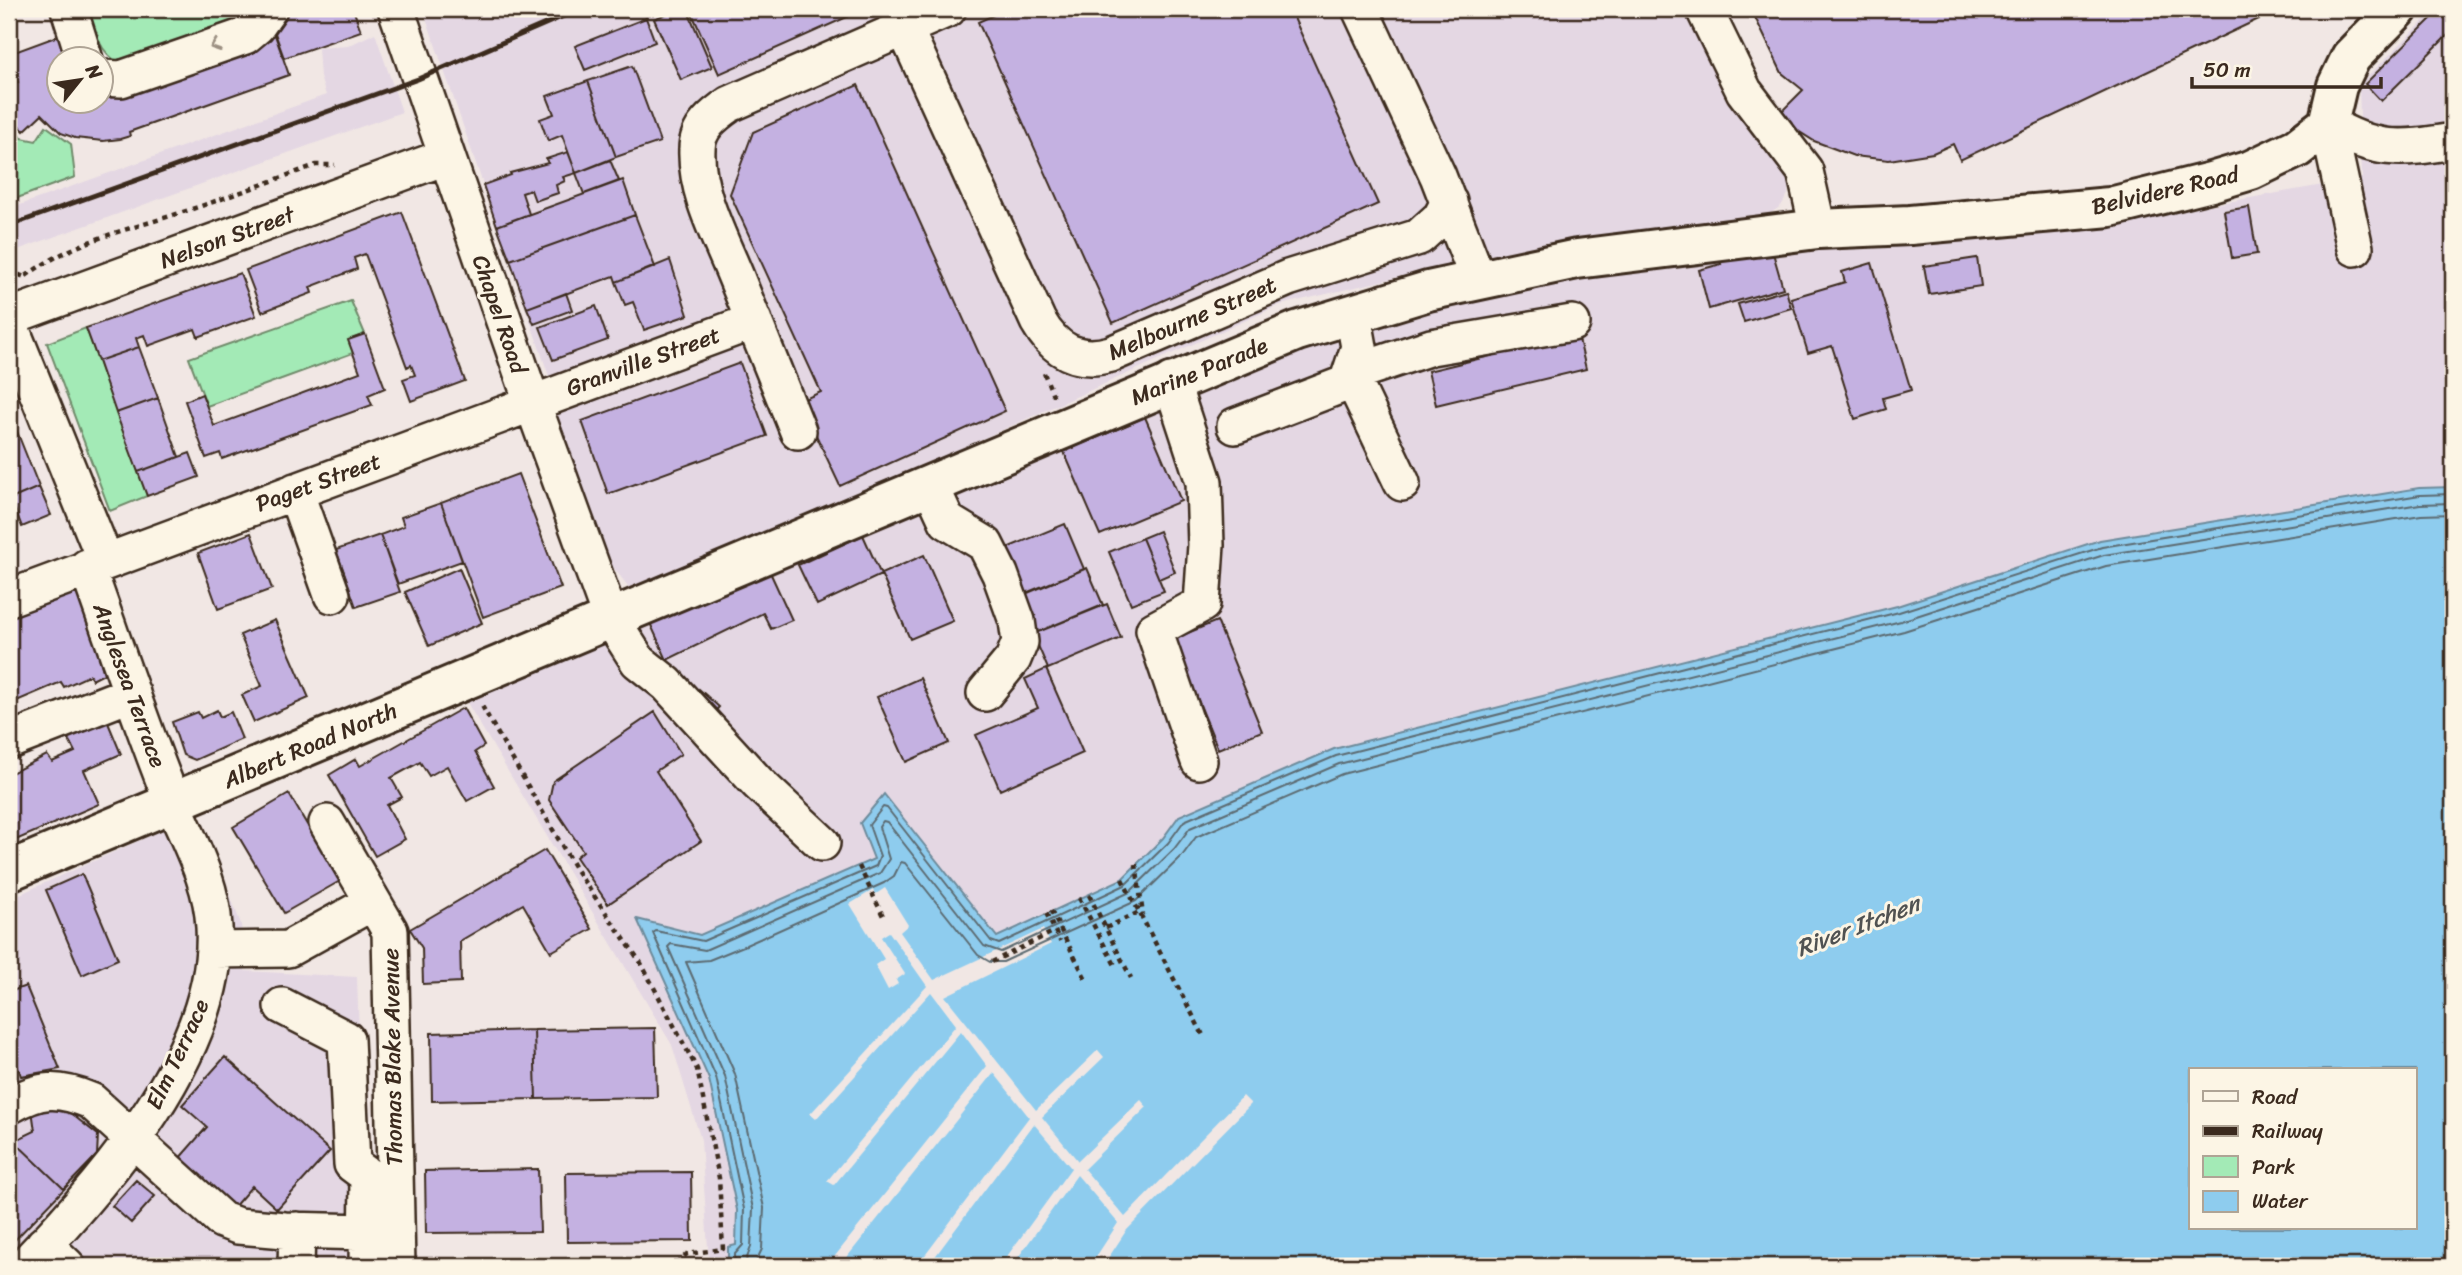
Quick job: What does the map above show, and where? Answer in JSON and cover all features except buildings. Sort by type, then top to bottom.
[{"type":"main road","points":[[2328,124],[2337,86],[2351,57],[2398,9]]},
{"type":"main road","name":"Belvidere Road","points":[[1818,229],[1910,225],[2110,207],[2251,170],[2297,148],[2328,124]]},
{"type":"main road","name":"Marine Parade","points":[[610,617],[1171,381],[1297,331],[1478,279],[1577,259],[1818,229]]},
{"type":"main road","name":"Albert Road North","points":[[9,871],[610,617]]},
{"type":"street","points":[[69,9],[81,46]]},
{"type":"street","points":[[116,79],[245,36],[257,26],[269,9]]},
{"type":"street","name":"Chapel Road","points":[[396,9],[445,157],[610,617],[638,661],[667,684],[758,783],[822,843]]},
{"type":"street","points":[[798,431],[709,210],[698,171],[696,148],[700,135],[712,116],[730,104],[948,9]]},
{"type":"street","points":[[1360,9],[1449,202],[1478,279]]},
{"type":"street","points":[[1704,9],[1744,91],[1805,171],[1818,229]]},
{"type":"street","points":[[905,29],[1049,339]]},
{"type":"street","points":[[2328,124],[2358,142],[2383,147],[2415,148],[2453,141]]},
{"type":"street","points":[[2328,124],[2355,247]]},
{"type":"street","name":"Nelson Street","points":[[9,320],[445,157]]},
{"type":"street","name":"Melbourne Street","points":[[1049,339],[1079,357],[1103,356],[1288,278],[1419,237],[1436,223],[1449,202]]},
{"type":"street","points":[[1235,426],[1347,383],[1359,347],[1353,314]]},
{"type":"street","name":"Anglesea Terrace","points":[[9,320],[96,563],[132,693],[173,803]]},
{"type":"street","name":"Granville Street","points":[[532,402],[754,321]]},
{"type":"street","points":[[1350,374],[1431,347],[1572,323]]},
{"type":"street","points":[[1350,374],[1402,483]]},
{"type":"street","points":[[1171,381],[1204,482],[1206,545],[1202,604],[1154,630],[1199,761]]},
{"type":"street","name":"Paget Street","points":[[9,598],[96,563],[532,402]]},
{"type":"street","points":[[930,484],[947,521],[985,544],[1000,574],[1017,621],[1020,642],[1013,659],[985,693]]},
{"type":"street","points":[[295,491],[332,595]]},
{"type":"street","points":[[9,741],[132,693]]},
{"type":"street","name":"Elm Terrace","points":[[45,1259],[132,1142],[167,1085],[196,1022],[214,950],[214,925],[202,874],[173,803]]},
{"type":"street","name":"Thomas Blake Avenue","points":[[327,823],[390,931],[397,1266]]},
{"type":"street","points":[[214,950],[288,949],[373,902]]},
{"type":"street","points":[[282,1006],[346,1039],[352,1164],[368,1176],[367,1266]]},
{"type":"street","points":[[9,1106],[32,1092],[70,1092],[91,1101],[132,1142],[222,1220],[238,1226],[368,1232]]},
{"type":"street","points":[[296,1266],[297,1230]]},
{"type":"path","points":[[26,276],[63,251],[91,239],[188,211],[316,164],[342,165]]},
{"type":"path","points":[[1049,339],[1036,356],[1067,426]]},
{"type":"path","points":[[466,678],[576,870],[641,963],[697,1069],[719,1178],[723,1249],[687,1254],[677,1263],[544,1266]]},
{"type":"path","points":[[1136,864],[1144,921]]},
{"type":"path","points":[[859,866],[883,916]]},
{"type":"path","points":[[1122,879],[1204,1037]]},
{"type":"path","points":[[1090,895],[1131,978]]},
{"type":"path","points":[[1080,898],[1115,965]]},
{"type":"path","points":[[1060,941],[1049,912],[1087,981]]},
{"type":"path","points":[[1106,928],[1139,912]]},
{"type":"path","points":[[992,962],[1055,930]]},
{"type":"shaded area","points":[[423,9],[1699,9],[1789,165],[1788,194],[1781,206],[1768,215],[1445,266],[1280,305],[635,595],[609,562],[536,392],[552,385]]},
{"type":"shaded area","points":[[2436,9],[2453,9],[2453,487],[2419,488],[2100,540],[1897,606],[1179,816],[1163,838],[1122,879],[997,937],[884,794],[860,823],[874,859],[700,935],[638,920],[709,1079],[737,1210],[736,1245],[728,1247],[728,1266],[688,1266],[709,1264],[701,1140],[672,1045],[463,696],[1270,361],[1435,309],[1673,259],[2048,234],[2362,178],[2359,85]]},
{"type":"shaded area","points":[[375,33],[402,112],[9,253],[9,209],[326,95],[320,77],[318,48],[348,46]]},
{"type":"shaded area","points":[[199,814],[241,924],[245,971],[357,977],[363,1154],[381,1155],[385,1266],[9,1266],[9,899]]},
{"type":"green space","points":[[101,9],[256,9],[254,14],[128,67],[116,61],[116,46],[102,46],[88,13]]},
{"type":"green space","points":[[9,121],[22,138],[36,141],[46,126],[71,144],[75,177],[9,201]]},
{"type":"green space","points":[[351,301],[365,334],[349,340],[353,353],[207,406],[189,358]]},
{"type":"green space","points":[[86,328],[147,496],[110,511],[47,343]]},
{"type":"water","name":"River Itchen","points":[[2453,487],[2453,1266],[728,1266],[728,1247],[736,1245],[737,1210],[709,1079],[637,919],[700,935],[874,859],[860,823],[884,794],[997,937],[1122,879],[1163,838],[1179,816],[1334,749],[1897,606],[2100,540],[2419,488]]},
{"type":"pier","points":[[885,888],[908,925],[900,932],[934,980],[1043,929],[1051,944],[945,996],[1036,1110],[1098,1050],[1104,1057],[1042,1117],[1078,1161],[1141,1100],[1147,1107],[1084,1169],[1125,1217],[1243,1096],[1251,1104],[1126,1231],[1103,1266],[1090,1266],[1118,1223],[1077,1175],[1012,1266],[1000,1266],[1071,1168],[1034,1124],[928,1266],[917,1266],[1029,1117],[994,1073],[840,1266],[827,1266],[987,1066],[961,1031],[834,1185],[827,1181],[956,1025],[931,992],[816,1119],[810,1114],[927,986],[889,932],[881,937],[905,974],[896,980],[898,984],[888,990],[875,965],[884,959],[850,904],[873,890],[876,894]]},
{"type":"railway","points":[[9,226],[418,79],[580,9]]}]
